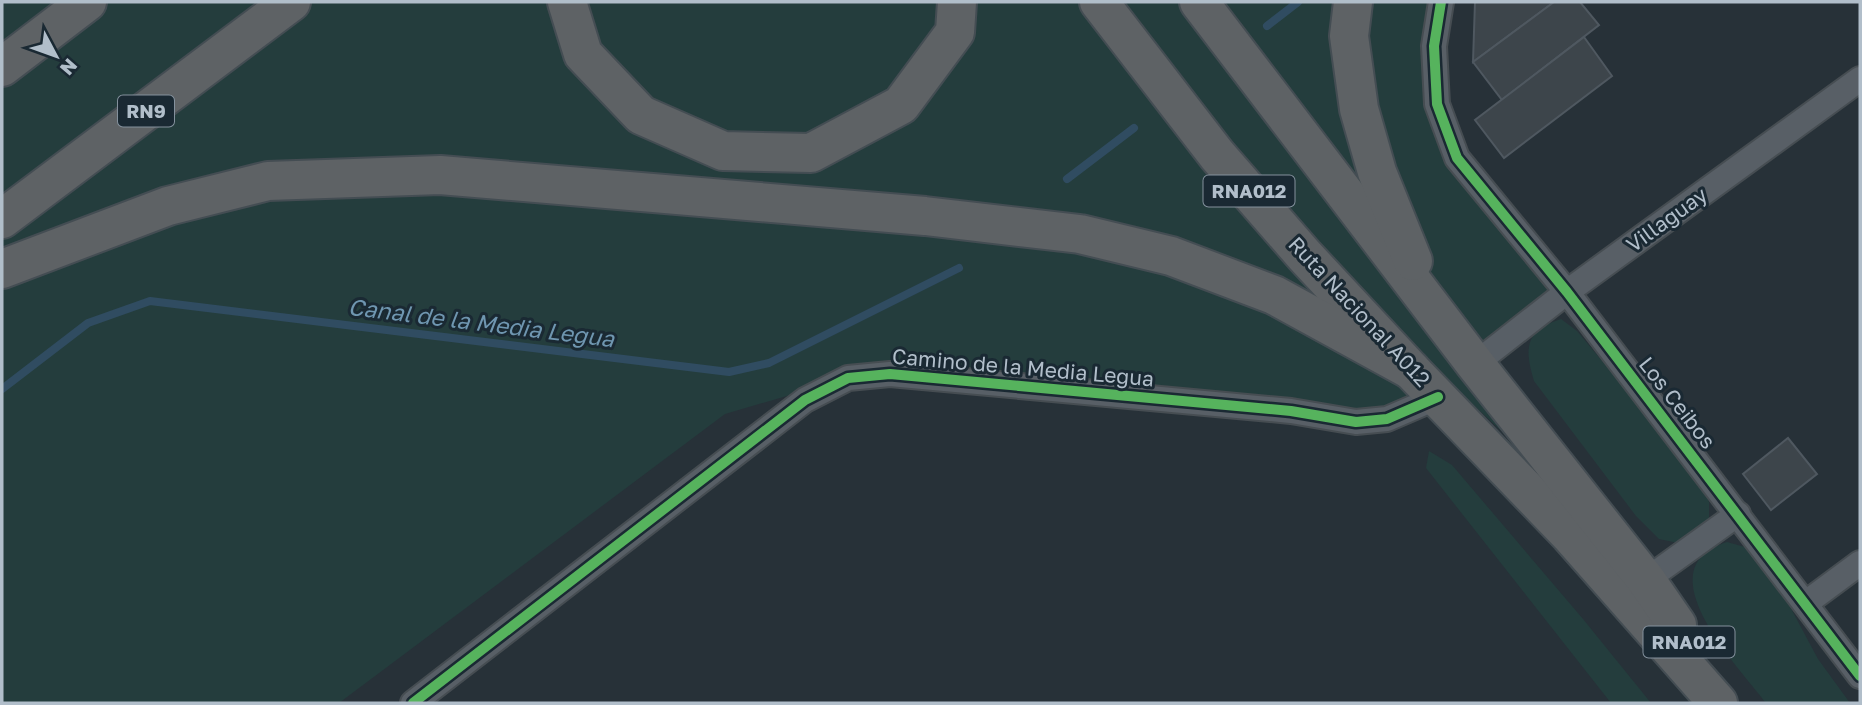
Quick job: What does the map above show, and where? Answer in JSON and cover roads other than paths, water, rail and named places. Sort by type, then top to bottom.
[{"type":"highway","points":[[2,67],[88,2]]},
{"type":"highway","name":"RN9","points":[[2,219],[290,2]]},
{"type":"highway","points":[[567,2],[583,54],[641,115],[723,151],[811,153],[901,105],[955,32],[957,2]]},
{"type":"highway","name":"Ruta Nacional A012","points":[[1099,2],[1217,155],[1304,255],[1410,370],[1570,535],[1635,588],[1733,703]]},
{"type":"highway","name":"Ruta Nacional A012","points":[[1199,2],[1475,364],[1718,703]]},
{"type":"highway","points":[[1353,2],[1349,36],[1359,109],[1377,172],[1432,308]]},
{"type":"highway","points":[[2,268],[168,206],[268,181],[440,175],[925,216],[1080,234],[1171,256],[1274,295],[1410,370]]},
{"type":"street","name":"Los Ceibos","points":[[1441,2],[1434,46],[1437,104],[1457,158],[1567,292],[1860,676]]},
{"type":"street","name":"Villaguay","points":[[1475,364],[1567,292],[1860,79]]},
{"type":"street","name":"Camino de la Media Legua","points":[[413,703],[805,400],[848,378],[890,374],[1291,411],[1356,422],[1387,419],[1438,397]]},
{"type":"street","points":[[1635,588],[1738,514]]},
{"type":"street","points":[[1806,603],[1860,563]]},
{"type":"waterway","name":"Canal de la Media Legua","points":[[1267,26],[1298,2]]},
{"type":"waterway","name":"Canal de la Media Legua","points":[[1067,179],[1134,128]]},
{"type":"waterway","name":"Canal de la Media Legua","points":[[2,389],[88,323],[150,301],[729,372],[769,363],[959,268]]}]
